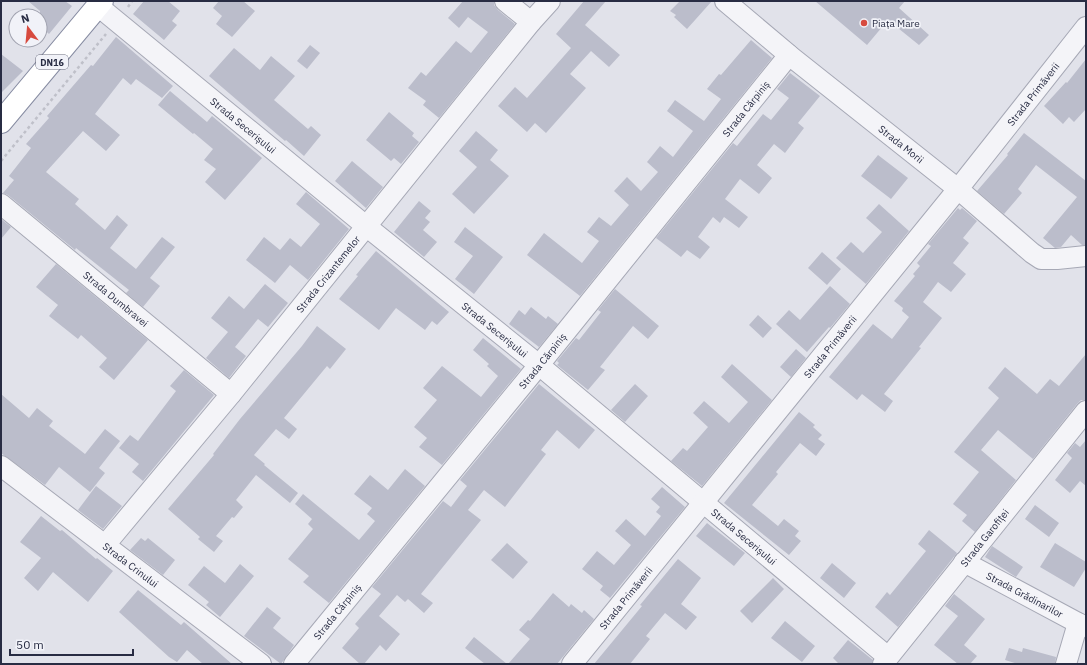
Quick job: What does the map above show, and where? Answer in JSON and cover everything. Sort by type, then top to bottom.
[{"type":"highway","name":"DN16","points":[[1,122],[100,3]]},
{"type":"street","points":[[505,1],[531,22]]},
{"type":"street","name":"Strada Crizantemelor","points":[[105,545],[231,394],[531,22],[550,1]]},
{"type":"street","name":"Strada Morii","points":[[725,1],[789,55],[958,189],[1032,253],[1041,259],[1086,256]]},
{"type":"street","name":"Strada Secerișului","points":[[100,3],[117,21],[703,502],[885,661]]},
{"type":"street","name":"Strada Primăverii","points":[[572,664],[958,189],[1086,27]]},
{"type":"street","name":"Strada Cărpiniș","points":[[294,664],[539,366],[789,55]]},
{"type":"street","name":"Strada Dumbravei","points":[[1,204],[231,394]]},
{"type":"street","name":"Strada Garofiței","points":[[885,661],[1086,411]]},
{"type":"street","name":"Strada Crinului","points":[[1,466],[261,664]]},
{"type":"street","name":"Strada Grădinarilor","points":[[964,562],[1082,625]]},
{"type":"street","points":[[1066,664],[1082,625]]},
{"type":"path","points":[[1,161],[132,1]]},
{"type":"building","points":[[28,1],[65,1],[72,6],[49,34],[48,8],[36,8]]},
{"type":"building","points":[[144,1],[168,1],[180,11],[172,21],[177,25],[164,40],[133,14]]},
{"type":"building","points":[[219,1],[243,1],[255,11],[232,37],[216,24],[222,16],[213,8]]},
{"type":"building","points":[[463,1],[494,1],[494,5],[498,10],[515,24],[439,118],[423,105],[426,101],[408,88],[421,72],[426,76],[456,41],[471,53],[488,32],[468,17],[459,28],[448,18]]},
{"type":"building","points":[[584,1],[606,1],[585,25],[620,55],[609,67],[591,51],[570,74],[586,88],[546,133],[535,123],[527,132],[498,106],[515,87],[527,98],[571,48],[556,34]]},
{"type":"building","points":[[680,1],[712,1],[687,29],[674,17],[676,15],[670,11]]},
{"type":"building","name":"Piața Mare","points":[[815,1],[905,1],[899,8],[929,35],[919,45],[888,20],[867,45]]},
{"type":"building","points":[[116,37],[173,86],[162,98],[136,79],[131,85],[123,78],[95,114],[120,135],[106,151],[83,131],[46,172],[79,199],[75,204],[105,230],[117,215],[128,225],[110,248],[136,269],[162,237],[175,247],[150,278],[160,286],[143,307],[126,293],[129,290],[76,248],[75,250],[8,195],[3,193],[14,180],[9,176],[31,148],[26,144],[49,118],[47,116],[91,65],[93,66]]},
{"type":"building","points":[[751,40],[772,58],[580,296],[527,255],[544,233],[582,263],[599,241],[587,232],[599,217],[611,226],[629,205],[614,191],[627,177],[641,191],[658,172],[647,162],[660,146],[673,157],[693,131],[667,111],[675,100],[704,121],[721,99],[707,89]]},
{"type":"building","points":[[310,45],[320,53],[307,69],[297,61]]},
{"type":"building","points":[[234,48],[260,70],[271,56],[295,76],[274,100],[308,129],[311,126],[321,135],[304,156],[209,76]]},
{"type":"building","points":[[1,54],[23,71],[1,93]]},
{"type":"building","points":[[1086,59],[1086,109],[1074,122],[1069,117],[1063,124],[1044,106],[1066,82],[1067,83]]},
{"type":"building","points":[[790,73],[820,96],[798,123],[804,128],[785,153],[774,144],[757,165],[772,178],[759,194],[740,179],[725,199],[748,217],[739,228],[724,217],[720,223],[713,217],[698,237],[710,247],[700,259],[687,250],[681,257],[656,238],[733,143],[737,146],[763,114],[771,120],[789,98],[777,89]]},
{"type":"building","points":[[170,91],[207,122],[212,116],[262,158],[225,200],[205,182],[216,169],[204,160],[213,149],[158,105]]},
{"type":"building","points":[[389,112],[414,133],[412,136],[419,142],[401,164],[394,158],[391,161],[366,140]]},
{"type":"building","points":[[476,131],[498,150],[490,160],[509,176],[474,214],[452,194],[477,167],[459,151]]},
{"type":"building","points":[[1024,133],[1086,181],[1086,245],[1082,245],[1071,235],[1061,247],[1055,248],[1043,238],[1077,197],[1036,165],[1018,189],[1022,193],[1004,214],[977,191],[1008,155],[1007,154]]},
{"type":"building","points":[[878,155],[908,178],[891,199],[861,176]]},
{"type":"building","points":[[352,161],[383,187],[366,208],[335,181]]},
{"type":"building","points":[[306,192],[349,229],[308,280],[290,265],[275,283],[246,260],[264,237],[280,250],[290,238],[301,247],[320,224],[296,204]]},
{"type":"building","points":[[419,201],[431,211],[425,218],[430,222],[423,230],[437,242],[424,257],[394,232]]},
{"type":"building","points":[[879,204],[909,231],[866,284],[836,258],[851,242],[863,253],[882,232],[866,218]]},
{"type":"building","points":[[958,208],[960,210],[962,208],[977,221],[963,238],[969,243],[953,263],[966,274],[951,292],[938,282],[923,302],[942,318],[919,347],[921,348],[884,394],[893,401],[885,412],[862,394],[857,400],[829,377],[873,324],[892,339],[909,317],[902,311],[903,308],[894,301],[915,276],[913,274],[920,266],[917,263],[931,246],[928,244]]},
{"type":"building","points":[[1,219],[11,227],[1,239]]},
{"type":"building","points":[[465,227],[503,257],[474,294],[455,279],[473,256],[454,242]]},
{"type":"building","points":[[376,251],[449,312],[437,325],[432,321],[425,330],[396,308],[379,330],[339,299]]},
{"type":"building","points":[[822,252],[841,269],[827,285],[808,268]]},
{"type":"building","points":[[56,264],[148,340],[114,380],[99,367],[107,358],[81,335],[78,339],[49,316],[58,305],[36,287]]},
{"type":"building","points":[[265,284],[288,303],[268,327],[258,319],[235,347],[246,356],[229,378],[206,358],[228,332],[211,318],[229,296],[244,309]]},
{"type":"building","points":[[830,286],[850,304],[807,352],[776,324],[789,310],[800,320]]},
{"type":"building","points":[[615,289],[659,326],[648,339],[633,326],[600,367],[605,370],[588,390],[557,365],[559,363],[557,361],[576,338],[579,340],[601,312],[598,310]]},
{"type":"building","points":[[531,307],[546,319],[548,316],[558,324],[539,347],[509,324],[519,310],[525,315]]},
{"type":"building","points":[[758,315],[772,328],[763,338],[749,325]]},
{"type":"building","points":[[317,326],[346,349],[330,369],[327,366],[284,418],[297,429],[289,439],[276,429],[254,455],[298,493],[290,503],[256,475],[236,500],[243,507],[234,518],[232,517],[216,536],[223,541],[214,552],[198,539],[200,537],[168,509],[214,455],[213,454],[240,419],[302,346]]},
{"type":"building","points":[[483,338],[521,369],[442,465],[419,447],[427,438],[414,427],[437,400],[423,388],[442,366],[481,397],[498,376],[487,366],[489,364],[473,350]]},
{"type":"building","points":[[796,349],[806,358],[791,377],[780,367]]},
{"type":"building","points":[[1086,354],[1086,400],[1081,400],[1077,404],[1033,459],[998,430],[981,450],[1016,480],[975,532],[962,521],[967,515],[953,504],[979,472],[954,452],[999,398],[988,388],[1005,367],[1037,394],[1050,379],[1059,386]]},
{"type":"building","points":[[732,364],[772,400],[702,486],[671,461],[683,448],[687,451],[708,427],[693,413],[704,401],[729,423],[748,402],[721,377]]},
{"type":"building","points":[[184,370],[214,395],[143,481],[132,472],[139,464],[119,448],[130,435],[138,441],[176,391],[170,386]]},
{"type":"building","points":[[539,384],[595,430],[579,449],[557,430],[541,450],[546,454],[505,507],[484,490],[468,510],[481,520],[421,594],[433,603],[424,613],[408,599],[405,602],[397,595],[379,616],[400,634],[386,651],[380,645],[364,664],[360,664],[342,648],[359,628],[355,624],[381,594],[372,587],[443,501],[451,507],[467,486],[460,480]]},
{"type":"building","points":[[635,384],[648,396],[625,422],[611,410]]},
{"type":"building","points":[[1,394],[29,418],[37,408],[53,421],[49,426],[85,454],[105,429],[120,441],[99,468],[105,473],[90,492],[59,467],[45,485],[1,453]]},
{"type":"building","points":[[799,412],[815,425],[813,427],[822,435],[818,439],[825,444],[816,456],[800,443],[776,472],[778,474],[752,505],[778,526],[784,519],[799,531],[795,536],[801,541],[789,555],[724,503]]},
{"type":"building","points":[[1086,440],[1086,486],[1080,481],[1070,493],[1055,480],[1072,458],[1067,453],[1075,443],[1080,447]]},
{"type":"building","points":[[405,469],[425,486],[329,603],[303,582],[309,576],[288,559],[313,529],[308,524],[312,519],[295,504],[303,494],[359,540],[375,521],[367,514],[372,508],[354,494],[370,475],[388,490]]},
{"type":"building","points":[[96,486],[122,506],[103,529],[78,510]]},
{"type":"building","points":[[662,487],[685,507],[610,598],[600,590],[603,586],[582,569],[597,551],[614,565],[631,545],[615,531],[626,519],[645,536],[661,516],[656,512],[660,507],[651,499]]},
{"type":"building","points":[[1035,505],[1059,523],[1049,537],[1025,519]]},
{"type":"building","points":[[41,516],[60,531],[62,530],[96,559],[97,558],[113,571],[88,602],[53,572],[38,591],[24,578],[41,558],[20,542]]},
{"type":"building","points":[[707,523],[745,553],[734,566],[696,536]]},
{"type":"building","points":[[929,530],[957,553],[898,627],[875,607],[887,592],[890,595],[926,551],[918,544]]},
{"type":"building","points":[[141,538],[145,541],[148,538],[175,560],[163,575],[130,550]]},
{"type":"building","points":[[507,543],[528,562],[513,579],[491,560]]},
{"type":"building","points":[[1055,543],[1086,562],[1086,568],[1074,587],[1040,567]]},
{"type":"building","points":[[992,546],[1023,567],[1016,577],[985,557]]},
{"type":"building","points":[[678,559],[701,578],[681,604],[697,617],[686,630],[665,613],[646,636],[650,639],[630,664],[594,664],[642,606],[640,605]]},
{"type":"building","points":[[832,563],[856,583],[844,598],[820,578]]},
{"type":"building","points":[[240,564],[254,576],[220,617],[206,605],[209,602],[188,585],[204,566],[225,583]]},
{"type":"building","points":[[773,578],[784,589],[752,623],[740,611]]},
{"type":"building","points":[[138,590],[181,625],[184,622],[232,664],[203,664],[187,650],[177,662],[169,657],[119,612]]},
{"type":"building","points":[[553,593],[569,607],[571,604],[582,613],[584,610],[594,619],[557,664],[508,664],[530,639],[519,630],[528,620],[530,621]]},
{"type":"building","points":[[954,594],[985,619],[964,645],[977,656],[970,664],[958,664],[934,645],[958,616],[945,606]]},
{"type":"building","points":[[267,607],[281,618],[273,628],[294,645],[281,664],[244,636]]},
{"type":"building","points":[[785,621],[815,646],[802,662],[771,638]]},
{"type":"building","points":[[474,637],[507,664],[485,664],[465,648]]},
{"type":"building","points":[[848,640],[873,660],[872,664],[839,664],[833,658]]},
{"type":"building","points":[[1009,648],[1022,652],[1023,648],[1056,657],[1055,664],[1018,664],[1005,660]]},
{"type":"place","name":"Piața Mare","points":[[864,23]]}]
